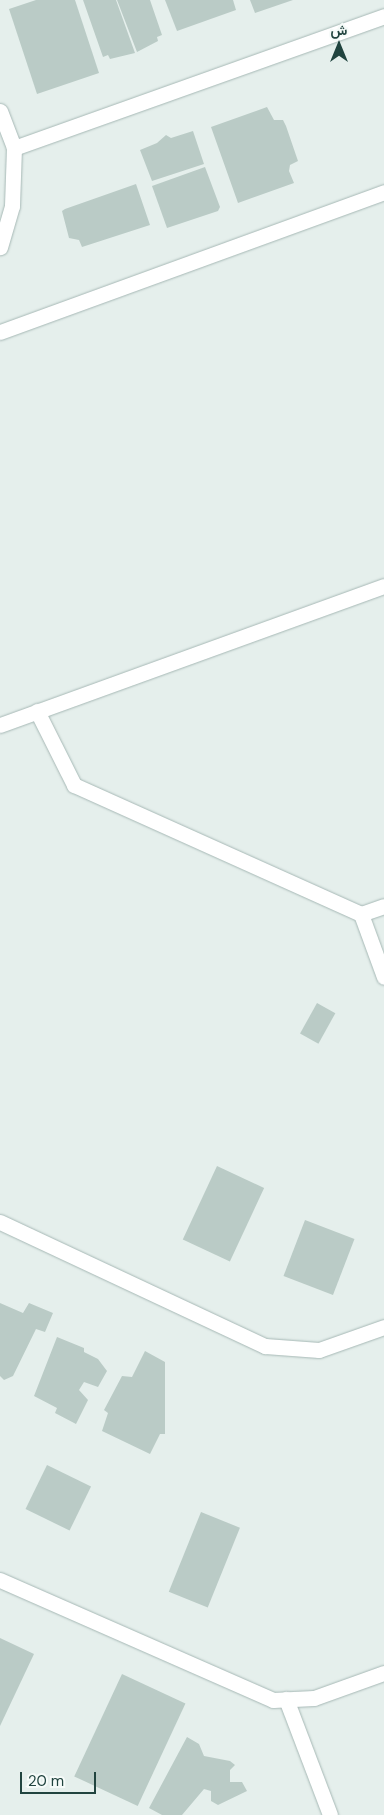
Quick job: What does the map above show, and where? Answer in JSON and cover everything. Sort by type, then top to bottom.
[{"type":"street","points":[[14,148],[384,16]]},
{"type":"street","points":[[0,111],[14,148],[12,206],[0,246]]},
{"type":"street","points":[[0,332],[384,192]]},
{"type":"street","points":[[0,725],[384,586]]},
{"type":"street","points":[[37,712],[74,785],[361,914],[384,906]]},
{"type":"street","points":[[361,914],[384,977]]},
{"type":"street","points":[[0,1222],[265,1346],[318,1350],[384,1327]]},
{"type":"street","points":[[0,1580],[213,1676],[273,1700],[314,1698],[384,1673]]},
{"type":"street","points":[[286,1699],[330,1815]]},
{"type":"building","points":[[36,0],[75,0],[99,73],[37,94],[9,9]]},
{"type":"building","points":[[83,0],[116,0],[135,53],[110,59],[108,55],[103,57]]},
{"type":"building","points":[[117,0],[150,0],[162,35],[157,37],[158,41],[137,52]]},
{"type":"building","points":[[165,0],[233,0],[236,10],[177,31]]},
{"type":"building","points":[[250,0],[293,0],[255,13]]},
{"type":"building","points":[[267,107],[274,120],[283,120],[286,126],[298,161],[290,165],[289,171],[294,183],[238,203],[211,127]]},
{"type":"building","points":[[193,131],[204,164],[152,181],[140,150],[157,143],[166,135],[171,138]]},
{"type":"building","points":[[205,167],[220,207],[218,211],[167,228],[152,186]]},
{"type":"building","points":[[136,184],[150,225],[82,247],[79,240],[69,238],[62,211]]},
{"type":"building","points":[[317,1003],[335,1013],[318,1044],[300,1034]]},
{"type":"building","points":[[217,1166],[264,1188],[230,1261],[183,1239]]},
{"type":"building","points":[[305,1220],[354,1239],[333,1295],[283,1276]]},
{"type":"building","points":[[0,1303],[23,1313],[29,1303],[53,1313],[45,1332],[36,1329],[13,1376],[4,1380],[0,1376]]},
{"type":"building","points":[[57,1337],[84,1348],[84,1352],[98,1359],[107,1371],[98,1387],[84,1382],[79,1390],[88,1400],[76,1424],[55,1413],[57,1408],[34,1396]]},
{"type":"building","points":[[145,1351],[165,1362],[165,1434],[160,1434],[150,1454],[102,1431],[108,1413],[104,1410],[122,1376],[132,1377]]},
{"type":"building","points":[[47,1465],[91,1486],[70,1531],[26,1509]]},
{"type":"building","points":[[201,1512],[240,1528],[208,1607],[169,1592]]},
{"type":"building","points":[[0,1638],[34,1654],[0,1726]]},
{"type":"building","points":[[122,1674],[185,1704],[138,1806],[74,1776]]},
{"type":"building","points":[[187,1737],[199,1744],[204,1756],[230,1761],[235,1765],[230,1770],[230,1782],[242,1782],[247,1791],[218,1805],[211,1801],[211,1791],[204,1789],[182,1815],[162,1815],[149,1808]]}]
